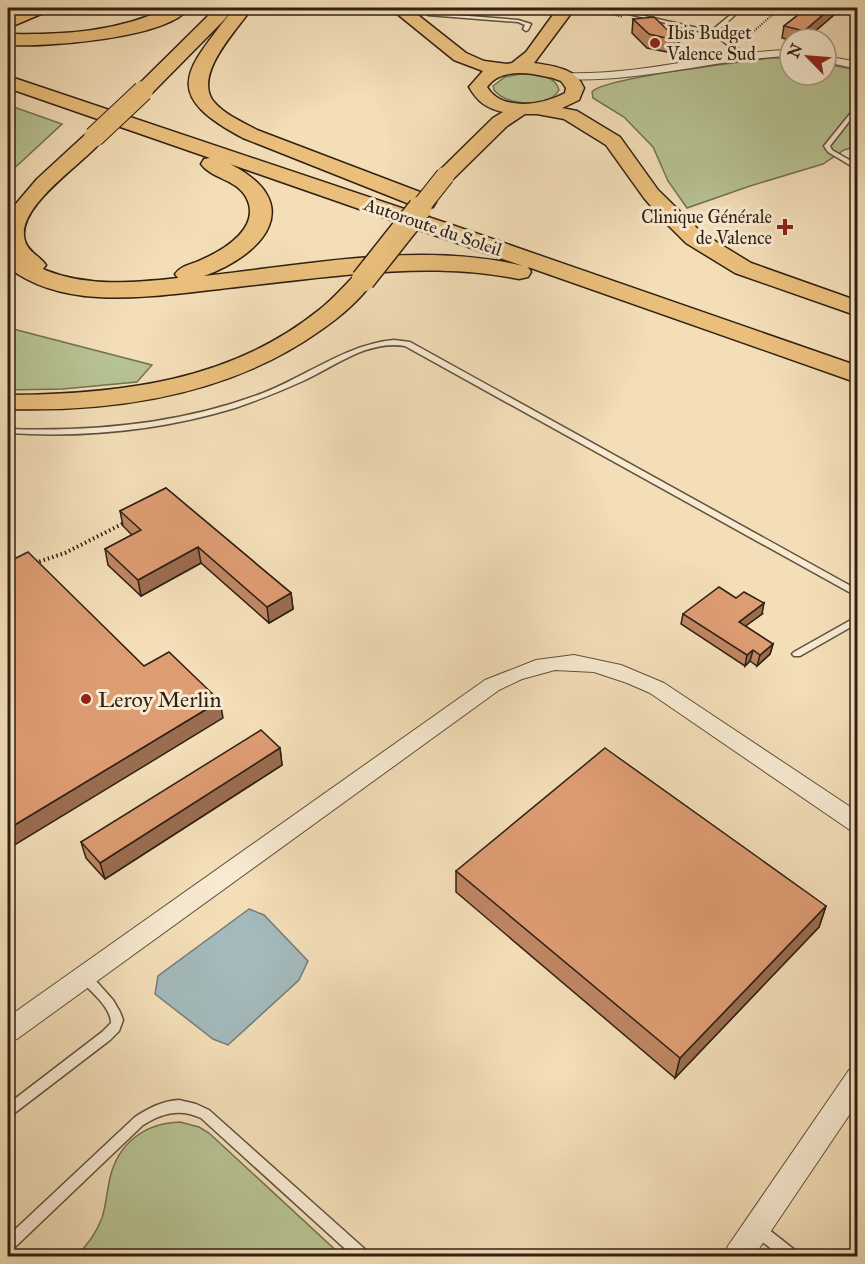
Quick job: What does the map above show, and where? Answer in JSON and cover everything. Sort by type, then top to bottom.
[{"type":"highway","points":[[8,40],[61,38],[109,32],[152,21],[180,8]]},
{"type":"highway","points":[[140,90],[159,66],[192,8]]},
{"type":"highway","points":[[8,82],[217,166],[235,175],[261,203],[260,225],[244,246],[207,268],[171,278],[128,283],[93,282],[63,277],[27,260],[14,244],[13,225],[27,203],[92,136],[140,90],[226,8]]},
{"type":"highway","points":[[243,8],[209,55],[199,73],[196,83],[198,92],[209,110],[231,125],[250,134],[456,214]]},
{"type":"highway","name":"Autoroute du Soleil","points":[[8,66],[456,214],[858,351]]},
{"type":"highway","name":"Autoroute du Soleil","points":[[8,82],[481,243],[858,375]]},
{"type":"highway","points":[[8,215],[24,196],[92,136]]},
{"type":"highway","points":[[8,252],[21,265],[41,276],[66,284],[96,289],[143,288],[409,263],[459,263],[488,267],[582,289],[733,340],[858,375]]},
{"type":"main road","points":[[8,23],[42,8]]},
{"type":"main road","points":[[382,8],[404,20],[501,105],[521,109],[542,109],[570,115],[612,141],[651,194],[694,238],[743,268],[858,309]]},
{"type":"main road","points":[[398,8],[416,18],[451,51],[468,61],[512,69],[537,69],[567,83]]},
{"type":"main road","points":[[8,402],[76,403],[112,400],[180,386],[245,365],[306,333],[331,314],[363,280],[445,176],[486,110],[483,90],[496,72],[512,69],[531,58],[546,33],[567,8]]},
{"type":"main road","points":[[579,8],[559,35],[551,57],[567,83],[629,138],[639,150],[648,171],[651,194]]},
{"type":"main road","points":[[542,109],[555,106],[567,83]]},
{"type":"main road","points":[[445,176],[500,122],[521,109]]},
{"type":"street","points":[[567,83],[744,56],[778,54]]},
{"type":"street","points":[[838,62],[858,66]]},
{"type":"street","points":[[8,1031],[492,685],[516,672],[546,662],[601,665],[629,674],[657,688],[858,824]]},
{"type":"street","points":[[738,1257],[858,1079]]},
{"type":"lane","points":[[426,8],[440,21]]},
{"type":"lane","points":[[713,33],[741,8]]},
{"type":"lane","points":[[430,14],[518,21],[528,24],[526,29]]},
{"type":"lane","points":[[631,14],[643,14],[713,33],[744,56]]},
{"type":"lane","points":[[858,106],[827,146],[830,151],[858,168]]},
{"type":"lane","points":[[851,164],[858,160]]},
{"type":"lane","points":[[8,431],[90,431],[193,416],[261,396],[355,352],[383,342],[398,341],[858,594]]},
{"type":"lane","points":[[797,654],[858,619]]},
{"type":"lane","points":[[8,1111],[115,1027],[117,1019],[114,1010],[85,976]]},
{"type":"lane","points":[[8,1244],[138,1121],[154,1111],[182,1105],[205,1114],[363,1257]]},
{"type":"lane","points":[[757,1230],[791,1257]]},
{"type":"path","points":[[32,565],[127,521]]},
{"type":"green space","points":[[778,58],[778,87],[838,87],[838,66],[857,70],[857,146],[844,150],[823,164],[687,208],[668,181],[653,147],[624,117],[593,98],[592,92],[620,81],[674,71]]},
{"type":"green space","points":[[520,74],[549,78],[559,90],[546,100],[527,103],[508,99],[494,90],[493,86],[505,77]]},
{"type":"green space","points":[[8,105],[62,124],[8,174]]},
{"type":"green space","points":[[8,324],[17,330],[152,365],[137,382],[63,389],[8,390]]},
{"type":"green space","points":[[180,1122],[199,1127],[209,1133],[342,1256],[76,1256],[100,1224],[110,1178],[119,1155],[126,1145],[155,1126]]},
{"type":"shaded area","points":[[249,909],[264,915],[308,961],[299,980],[228,1045],[213,1039],[155,994],[158,976]]},
{"type":"building","points":[[807,8],[831,8],[809,27],[784,26]]},
{"type":"building","points":[[654,17],[679,41],[649,34],[633,19]]},
{"type":"building","points":[[166,488],[291,593],[267,607],[198,547],[138,580],[105,549],[141,530],[120,511]]},
{"type":"building","name":"Leroy Merlin","points":[[28,552],[144,666],[169,652],[220,701],[8,829],[8,562]]},
{"type":"building","points":[[719,587],[736,598],[744,592],[764,603],[739,622],[773,644],[760,655],[753,650],[747,655],[683,614]]},
{"type":"building","points":[[261,730],[280,748],[100,863],[81,842]]},
{"type":"building","points":[[605,748],[826,906],[680,1058],[456,871]]},
{"type":"place","name":"Ibis Budget Valence Sud","points":[[655,43]]},
{"type":"place","name":"Clinique Générale de Valence","points":[[785,227]]},
{"type":"place","name":"Leroy Merlin","points":[[86,699]]}]
